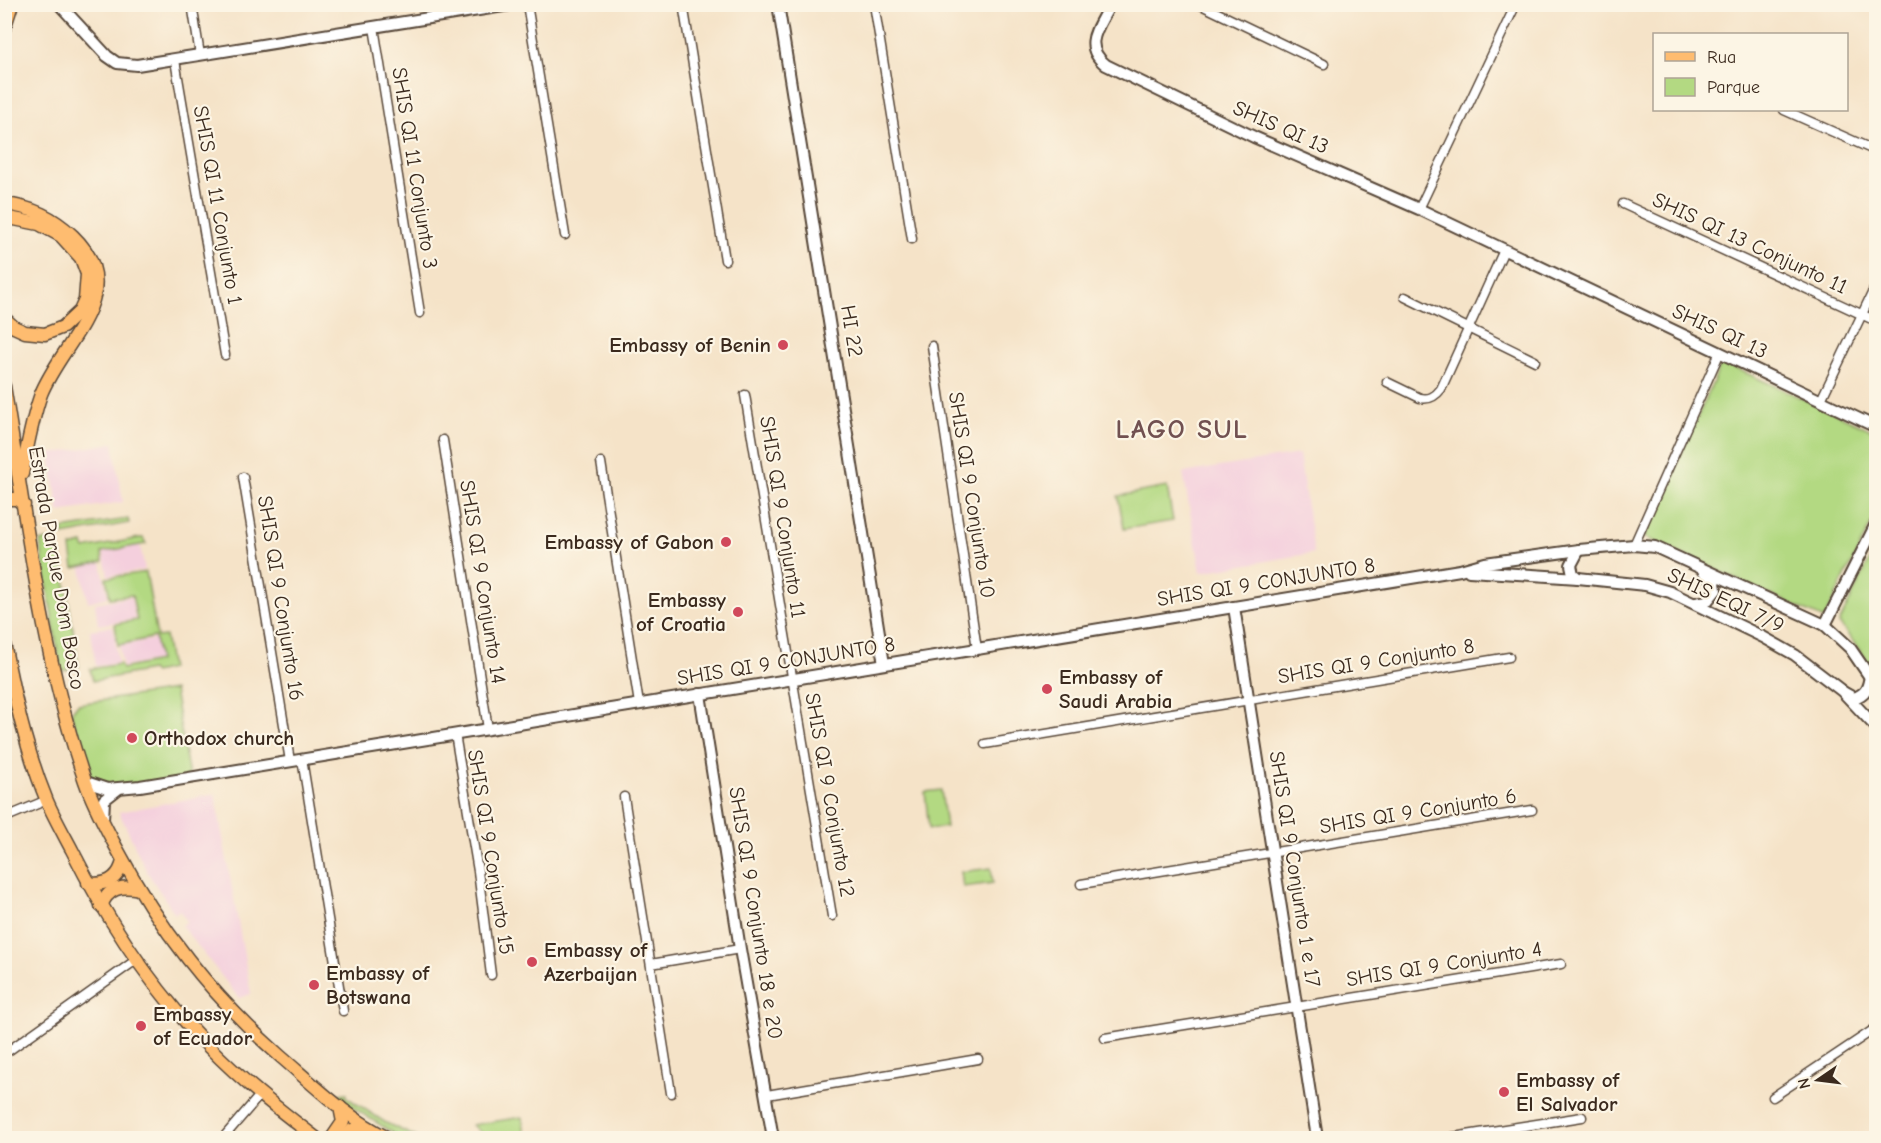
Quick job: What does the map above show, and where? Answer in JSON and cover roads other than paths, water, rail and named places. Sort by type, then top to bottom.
[{"type":"main road","points":[[4,29],[12,4]]},
{"type":"main road","points":[[4,204],[41,213],[62,226],[88,254],[96,283],[90,311],[42,392],[31,428],[21,484]]},
{"type":"main road","points":[[4,217],[39,224],[61,236],[81,258],[87,274],[85,300],[80,311],[63,327],[45,334],[25,332],[14,327],[4,318]]},
{"type":"main road","name":"Estrada Parque Dom Bosco","points":[[4,386],[41,611],[55,676],[86,782],[123,861],[139,890],[204,981],[244,1024],[340,1107],[368,1129],[388,1138]]},
{"type":"main road","points":[[4,499],[16,499],[24,505]]},
{"type":"main road","points":[[4,643],[20,719],[47,800],[101,906],[136,960],[172,1008],[194,1032],[260,1095],[316,1138]]},
{"type":"main road","points":[[88,883],[104,884],[112,880],[119,874],[123,861]]},
{"type":"main road","points":[[101,906],[108,894],[114,890],[122,887],[139,890]]},
{"type":"main road","points":[[332,1138],[343,1122],[340,1107]]},
{"type":"main road","points":[[344,1138],[352,1130],[368,1129]]},
{"type":"street","points":[[59,4],[107,56],[117,63],[137,66],[516,4]]},
{"type":"street","points":[[192,4],[200,55]]},
{"type":"street","points":[[527,4],[566,235]]},
{"type":"street","points":[[683,4],[725,260]]},
{"type":"street","name":"HI 22","points":[[778,4],[884,664]]},
{"type":"street","points":[[874,4],[912,238]]},
{"type":"street","name":"SHIS QI 13","points":[[1110,4],[1092,43],[1097,58],[1106,65],[1254,137],[1419,209],[1876,427]]},
{"type":"street","points":[[1199,4],[1324,64]]},
{"type":"street","points":[[1419,209],[1516,4]]},
{"type":"street","name":"SHIS QI 11 Conjunto 3","points":[[374,27],[420,314]]},
{"type":"street","name":"SHIS QI 11 Conjunto 1","points":[[175,60],[225,355]]},
{"type":"street","points":[[1786,111],[1876,151]]},
{"type":"street","name":"SHIS QI 13 Conjunto 11","points":[[1623,204],[1876,321]]},
{"type":"street","points":[[1388,382],[1419,398],[1436,396],[1504,250]]},
{"type":"street","points":[[1821,400],[1876,285]]},
{"type":"street","points":[[1405,297],[1535,361]]},
{"type":"street","name":"SHIS QI 9 Conjunto 10","points":[[932,346],[977,649]]},
{"type":"street","points":[[1634,545],[1720,352]]},
{"type":"street","name":"SHIS QI 9 Conjunto 11","points":[[745,396],[792,679]]},
{"type":"street","name":"SHIS QI 9 Conjunto 14","points":[[443,440],[488,729]]},
{"type":"street","points":[[601,462],[639,704]]},
{"type":"street","name":"SHIS QI 9 Conjunto 16","points":[[243,477],[290,761]]},
{"type":"street","points":[[1825,626],[1876,524]]},
{"type":"street","points":[[1460,570],[1485,563],[1580,550],[1634,545],[1655,548],[1825,626],[1850,648],[1873,681],[1860,696],[1854,698],[1842,691]]},
{"type":"street","points":[[1578,578],[1573,574],[1571,565],[1580,550]]},
{"type":"street","points":[[1687,561],[1715,582],[1714,594],[1707,600],[1696,603]]},
{"type":"street","name":"SHIS QI 9 CONJUNTO 8","points":[[118,789],[1460,570]]},
{"type":"street","name":"SHIS EQI 7/9","points":[[1460,570],[1578,578],[1644,585],[1670,592],[1696,603],[1795,655],[1842,691],[1876,727]]},
{"type":"street","name":"SHIS QI 9 Conjunto 1 e 17","points":[[1234,607],[1317,1138]]},
{"type":"street","name":"SHIS QI 9 Conjunto 8","points":[[985,744],[1509,657]]},
{"type":"street","name":"SHIS QI 9 Conjunto 12","points":[[792,679],[832,916]]},
{"type":"street","name":"SHIS QI 9 Conjunto 18 e 20","points":[[700,694],[740,949],[773,1138]]},
{"type":"street","name":"SHIS QI 9 Conjunto 15","points":[[455,734],[478,871],[491,975]]},
{"type":"street","points":[[302,759],[343,1011]]},
{"type":"street","points":[[86,782],[99,787],[118,789]]},
{"type":"street","points":[[104,823],[102,807],[104,800],[118,789]]},
{"type":"street","points":[[624,797],[671,1093]]},
{"type":"street","points":[[4,818],[47,800]]},
{"type":"street","name":"SHIS QI 9 Conjunto 6","points":[[1081,884],[1532,810]]},
{"type":"street","points":[[651,964],[740,949]]},
{"type":"street","points":[[4,1054],[136,960]]},
{"type":"street","name":"SHIS QI 9 Conjunto 4","points":[[1105,1038],[1297,1005],[1561,964]]},
{"type":"street","points":[[1773,1097],[1876,1028]]},
{"type":"street","points":[[767,1095],[978,1059]]},
{"type":"street","points":[[223,1138],[260,1095]]},
{"type":"street","points":[[1447,1138],[1582,1117]]},
{"type":"place","name":"Embassy of Benin","points":[[783,345]]},
{"type":"place","name":"Embassy of Gabon","points":[[726,542]]},
{"type":"place","name":"Embassy of Croatia","points":[[738,612]]},
{"type":"place","name":"Embassy of Saudi Arabia","points":[[1047,689]]},
{"type":"place","name":"Orthodox church","points":[[132,738]]},
{"type":"place","name":"Embassy of Azerbaijan","points":[[532,962]]},
{"type":"place","name":"Embassy of Botswana","points":[[314,985]]},
{"type":"place","name":"Embassy of Ecuador","points":[[141,1026]]},
{"type":"place","name":"Embassy of El Salvador","points":[[1504,1092]]},
{"type":"district","name":"LAGO SUL","points":[[1182,429]]}]
